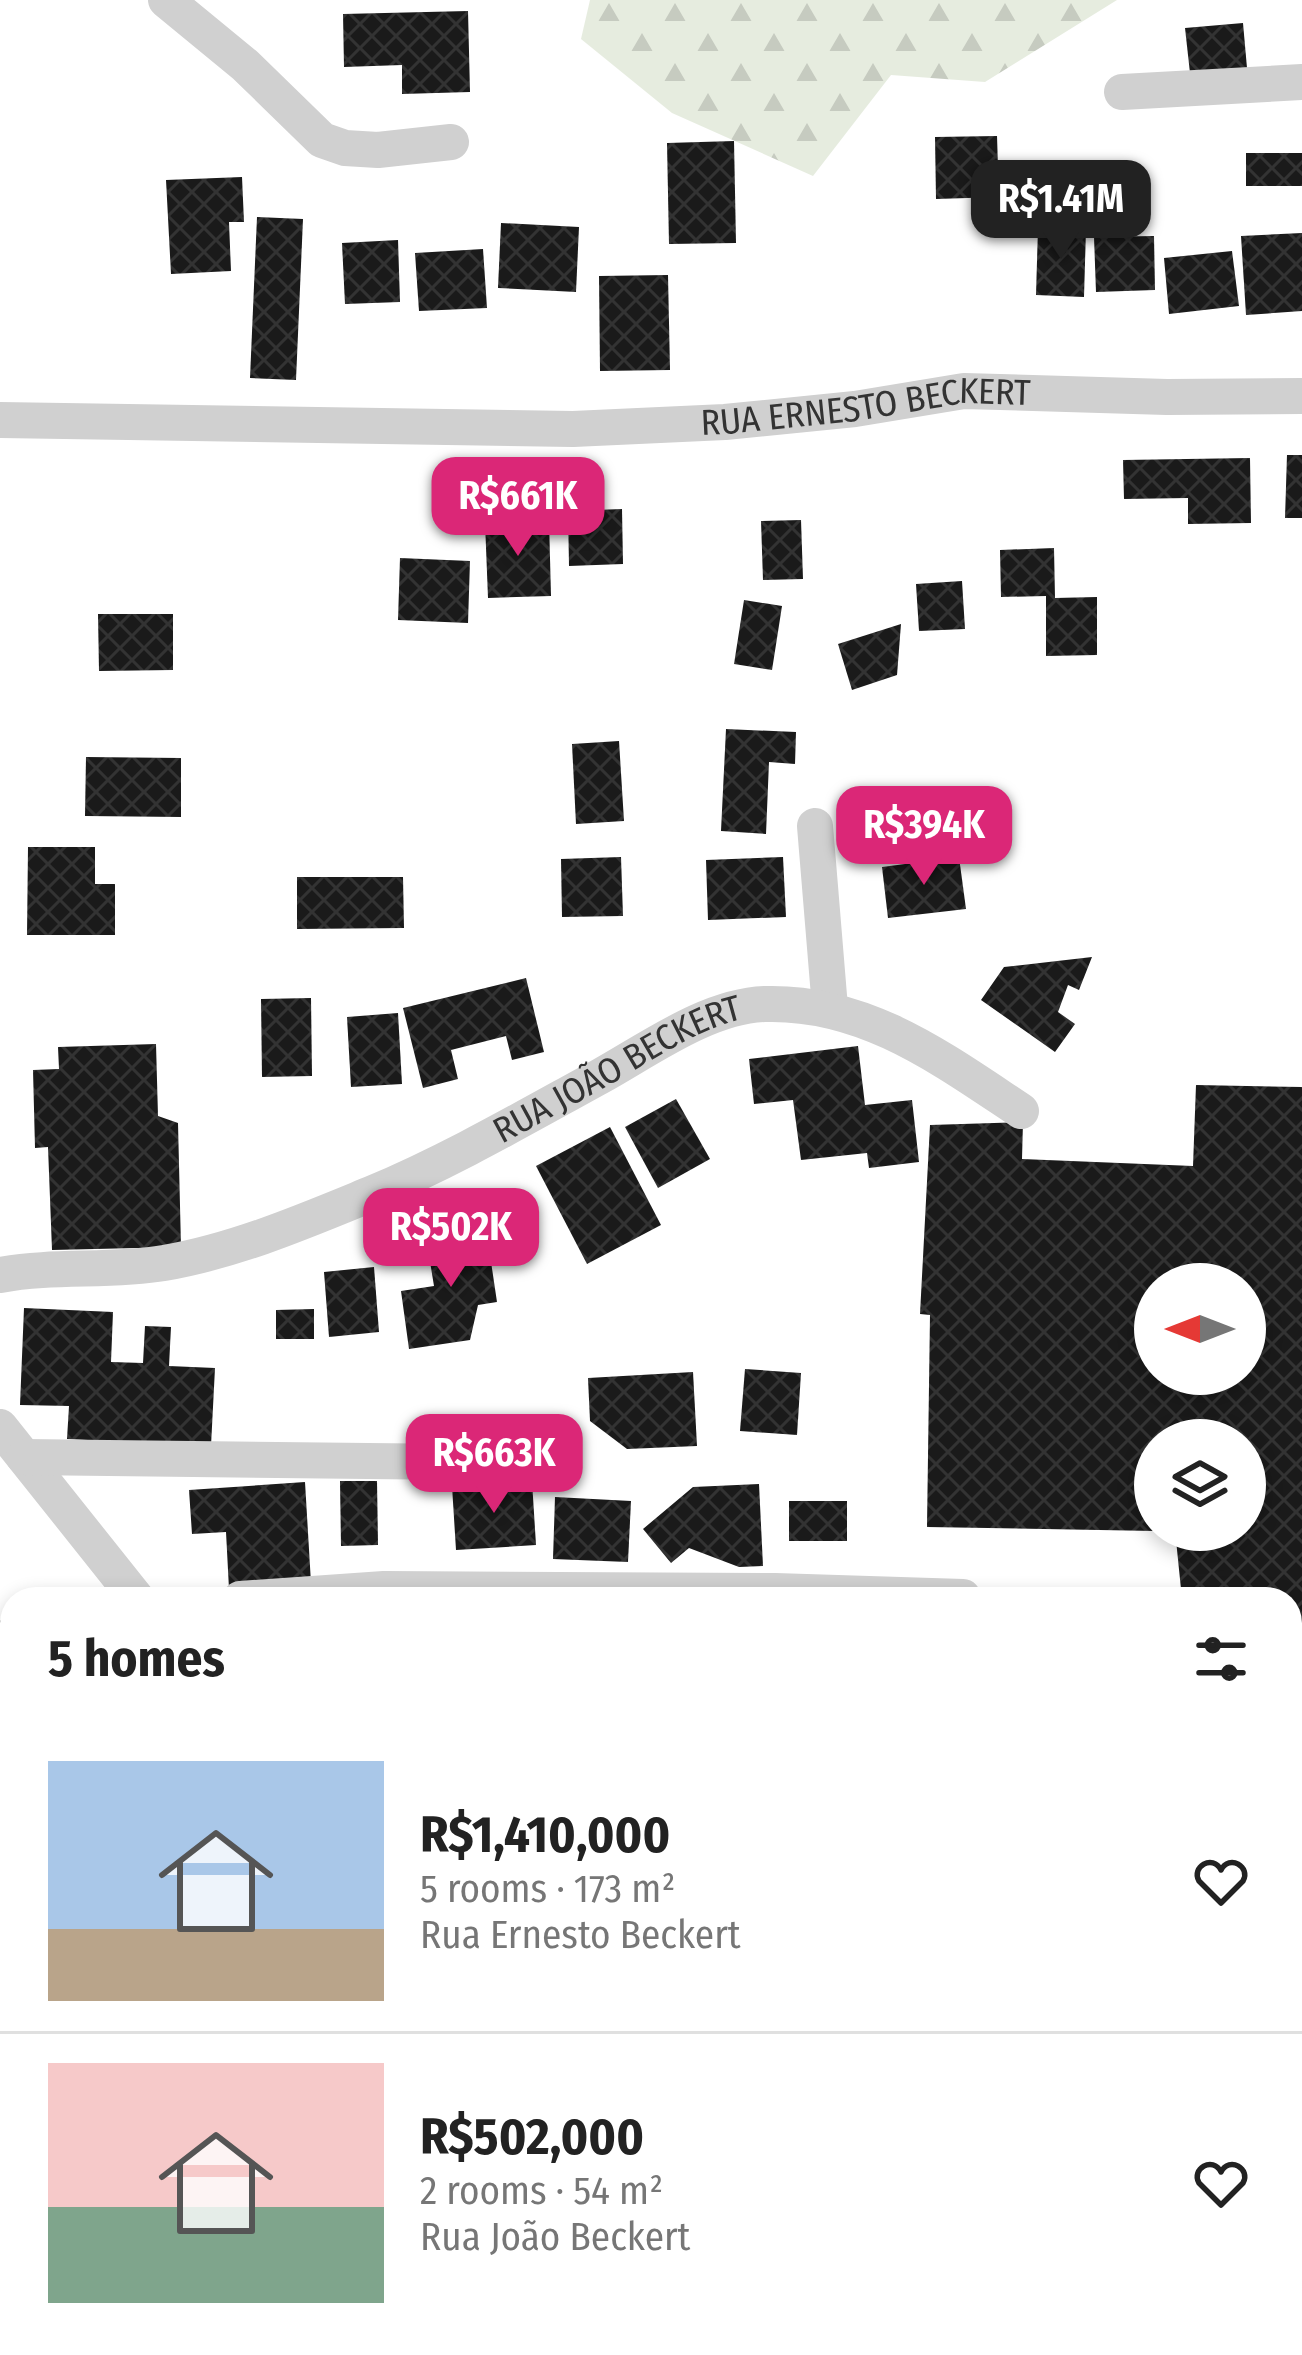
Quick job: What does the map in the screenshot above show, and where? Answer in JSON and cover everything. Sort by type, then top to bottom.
[{"type":"street","points":[[166,0],[245,65],[322,140],[345,148],[378,150],[451,142]]},
{"type":"street","points":[[1122,92],[1302,82]]},
{"type":"street","name":"RUA ERNESTO BECKERT","points":[[0,420],[573,429],[725,422],[964,392],[1302,396]]},
{"type":"street","points":[[815,826],[830,1008]]},
{"type":"street","name":"RUA JOÃO BECKERT","points":[[0,1275],[158,1264],[236,1245],[431,1167],[723,1012],[758,1004],[830,1008],[920,1045],[1021,1111]]},
{"type":"street","points":[[0,1427],[127,1587]]},
{"type":"street","points":[[24,1457],[460,1462]]},
{"type":"green space","points":[[590,0],[1117,0],[985,82],[891,75],[813,176],[672,113],[581,39]]},
{"type":"building","points":[[468,11],[470,92],[402,94],[402,65],[344,67],[343,14]]},
{"type":"building","points":[[1243,23],[1247,68],[1190,73],[1185,28]]},
{"type":"building","points":[[997,136],[999,197],[936,199],[935,137]]},
{"type":"building","points":[[734,141],[736,243],[669,244],[667,143]]},
{"type":"building","points":[[1246,153],[1302,153],[1302,186],[1246,186]]},
{"type":"building","points":[[242,177],[244,222],[229,222],[231,271],[171,274],[166,180]]},
{"type":"building","points":[[257,217],[303,219],[296,380],[250,378]]},
{"type":"building","points":[[501,223],[579,227],[576,292],[498,288]]},
{"type":"building","points":[[1038,228],[1086,229],[1084,297],[1036,295]]},
{"type":"building","points":[[1302,233],[1302,311],[1246,315],[1241,236]]},
{"type":"building","points":[[1154,236],[1155,290],[1096,292],[1094,237]]},
{"type":"building","points":[[398,240],[400,302],[345,304],[342,243]]},
{"type":"building","points":[[483,249],[487,308],[419,311],[415,253]]},
{"type":"building","points":[[1232,251],[1239,306],[1169,314],[1164,258]]},
{"type":"building","points":[[668,275],[670,370],[600,371],[599,276]]},
{"type":"building","points":[[1287,455],[1302,455],[1302,518],[1285,518]]},
{"type":"building","points":[[1250,458],[1251,523],[1188,524],[1188,498],[1124,499],[1123,460]]},
{"type":"building","points":[[622,509],[623,564],[569,566],[568,511]]},
{"type":"building","points":[[549,520],[551,596],[488,598],[485,522]]},
{"type":"building","points":[[801,520],[803,579],[763,580],[761,521]]},
{"type":"building","points":[[1054,548],[1055,598],[1097,597],[1097,655],[1046,656],[1046,596],[1001,597],[1000,550]]},
{"type":"building","points":[[400,558],[470,561],[468,623],[398,620]]},
{"type":"building","points":[[962,581],[965,629],[919,631],[916,584]]},
{"type":"building","points":[[744,600],[782,606],[772,670],[734,664]]},
{"type":"building","points":[[98,614],[173,614],[173,670],[99,671]]},
{"type":"building","points":[[901,624],[897,675],[852,690],[838,644]]},
{"type":"building","points":[[726,729],[796,732],[795,764],[769,762],[766,834],[721,831]]},
{"type":"building","points":[[619,741],[624,821],[576,824],[572,744]]},
{"type":"building","points":[[86,757],[181,758],[181,817],[85,816]]},
{"type":"building","points":[[28,847],[95,847],[95,884],[115,884],[115,935],[27,935]]},
{"type":"building","points":[[621,857],[623,916],[562,917],[561,859]]},
{"type":"building","points":[[783,857],[786,917],[708,920],[706,860]]},
{"type":"building","points":[[959,857],[966,909],[888,918],[882,867]]},
{"type":"building","points":[[297,877],[403,877],[404,928],[297,929]]},
{"type":"building","points":[[1092,957],[1079,990],[1068,985],[1058,1012],[1075,1024],[1055,1052],[981,1000],[1004,967]]},
{"type":"building","points":[[526,978],[544,1052],[512,1060],[506,1036],[451,1050],[458,1079],[423,1088],[403,1008]]},
{"type":"building","points":[[311,998],[312,1076],[262,1077],[261,999]]},
{"type":"building","points":[[398,1013],[402,1084],[351,1087],[347,1017]]},
{"type":"building","points":[[156,1044],[158,1116],[178,1123],[181,1247],[52,1250],[48,1147],[35,1148],[33,1070],[59,1069],[58,1047]]},
{"type":"building","points":[[858,1046],[865,1105],[912,1100],[919,1162],[869,1168],[867,1153],[801,1160],[793,1100],[754,1104],[749,1059]]},
{"type":"building","points":[[1196,1085],[1302,1087],[1302,1587],[1181,1587],[1177,1551],[1266,1551],[1266,1419],[1134,1419],[1134,1531],[927,1527],[930,1315],[920,1314],[930,1125],[1023,1122],[1022,1159],[1193,1166]]},
{"type":"building","points":[[676,1099],[710,1159],[658,1188],[625,1127]]},
{"type":"building","points":[[610,1127],[661,1225],[587,1264],[536,1166]]},
{"type":"building","points":[[486,1228],[497,1302],[478,1305],[470,1340],[409,1349],[401,1291],[434,1286],[426,1237]]},
{"type":"building","points":[[374,1267],[379,1332],[329,1337],[324,1272]]},
{"type":"building","points":[[24,1308],[113,1312],[111,1362],[143,1363],[145,1326],[171,1327],[169,1366],[215,1368],[211,1446],[67,1439],[69,1406],[20,1405]]},
{"type":"building","points":[[314,1309],[314,1339],[276,1339],[276,1310]]},
{"type":"building","points":[[745,1369],[801,1373],[797,1435],[740,1431]]},
{"type":"building","points":[[693,1372],[697,1446],[627,1449],[590,1421],[588,1378]]},
{"type":"building","points":[[340,1481],[377,1481],[378,1545],[341,1546]]},
{"type":"building","points":[[532,1481],[536,1545],[456,1550],[452,1486]]},
{"type":"building","points":[[305,1482],[311,1583],[229,1587],[226,1532],[192,1534],[189,1490]]},
{"type":"building","points":[[759,1484],[763,1566],[739,1567],[689,1548],[671,1563],[643,1529],[693,1487]]},
{"type":"building","points":[[555,1497],[631,1501],[628,1562],[553,1559]]},
{"type":"building","points":[[789,1501],[847,1501],[847,1541],[789,1541]]}]
